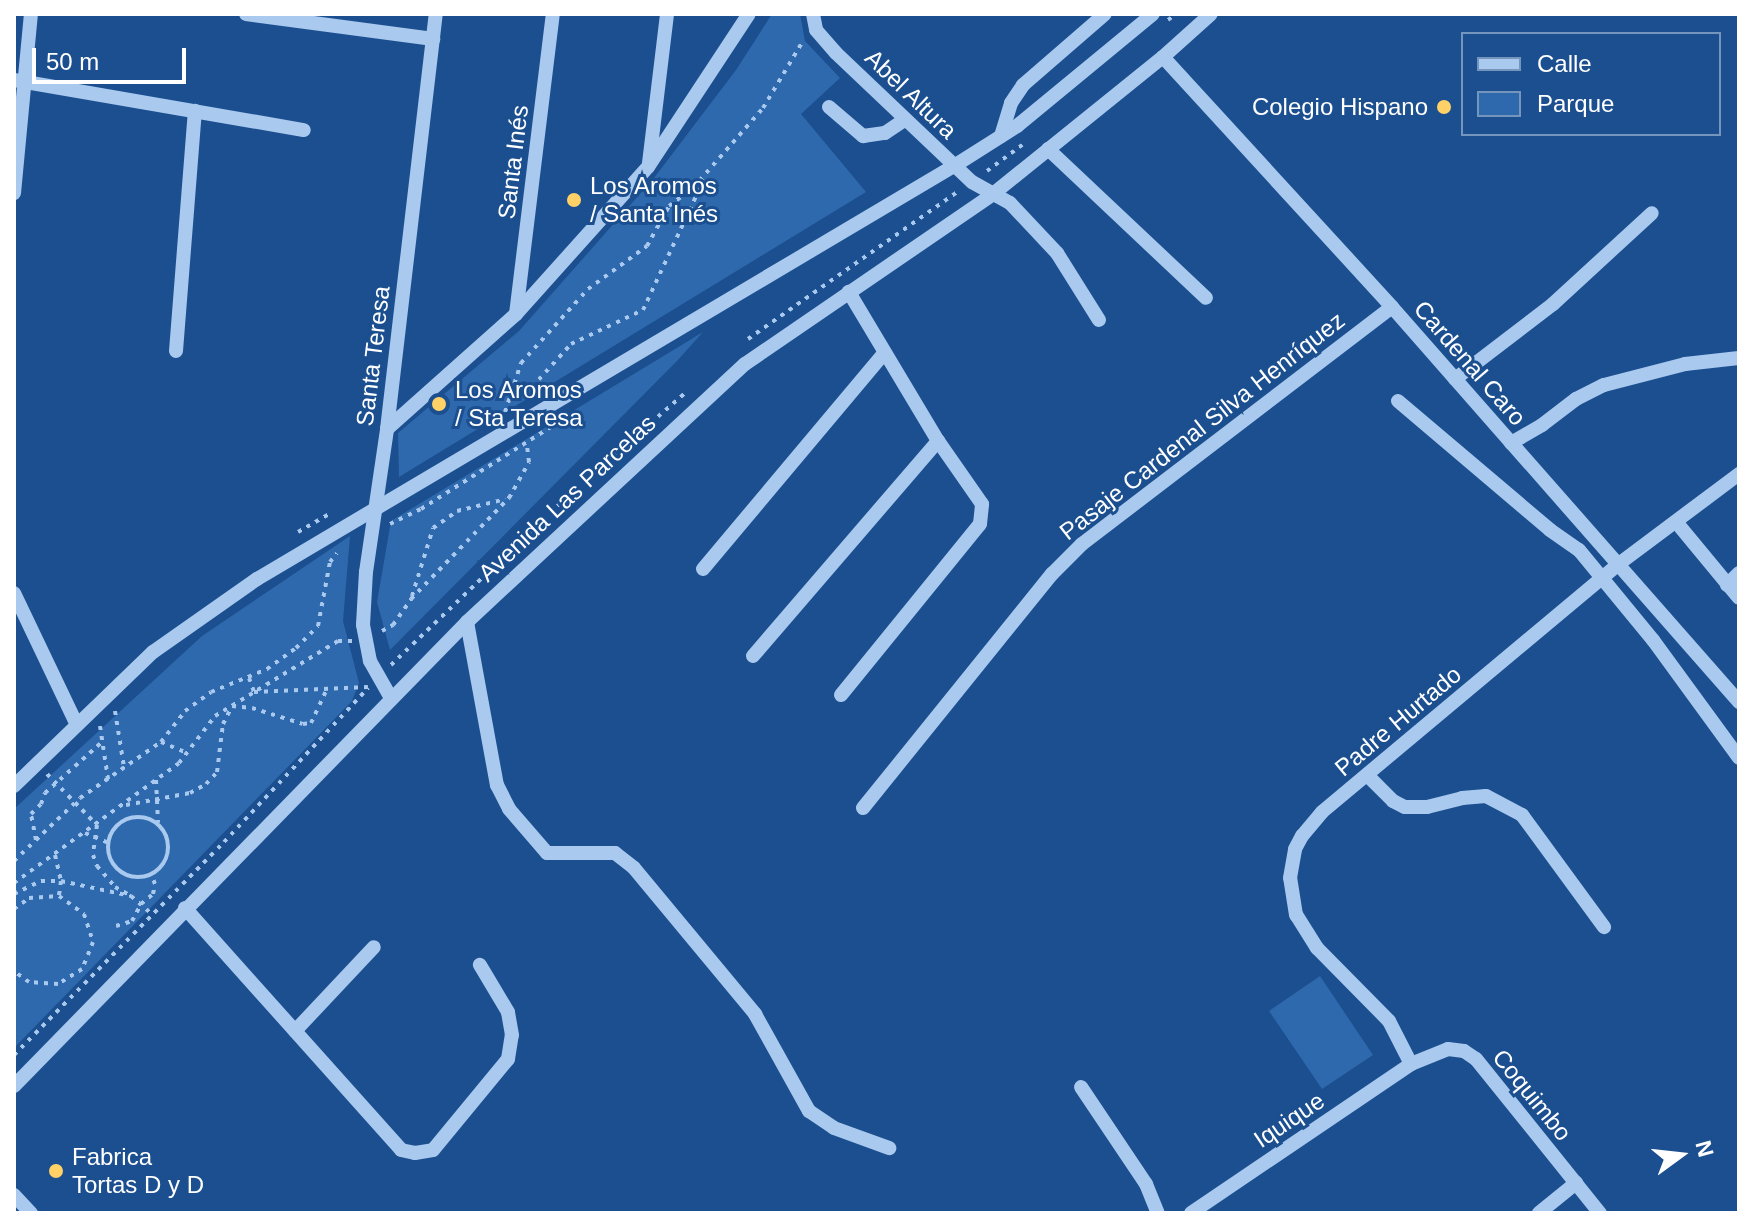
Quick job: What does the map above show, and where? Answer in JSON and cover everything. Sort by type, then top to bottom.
[{"type":"street","points":[[14,193],[20,82],[31,14]]},
{"type":"street","points":[[246,14],[433,39]]},
{"type":"street","name":"Santa Teresa","points":[[391,698],[370,661],[366,641],[366,572],[387,429],[436,14]]},
{"type":"street","name":"Santa Inés","points":[[516,314],[553,14]]},
{"type":"street","points":[[648,167],[667,14]]},
{"type":"street","points":[[387,429],[516,314],[648,167],[749,14]]},
{"type":"street","points":[[813,14],[816,30]]},
{"type":"street","points":[[1001,136],[1011,103],[1023,85],[1105,14]]},
{"type":"street","points":[[14,786],[153,652],[257,579],[954,166],[1001,136],[1082,76],[1153,14]]},
{"type":"street","name":"Avenida Las Parcelas","points":[[14,1086],[467,622],[745,364],[993,194],[1163,57],[1211,14]]},
{"type":"street","name":"Abel Altura","points":[[816,30],[954,166],[972,182],[1010,203],[1057,253],[1099,320]]},
{"type":"street","name":"Cardenal Caro","points":[[1163,57],[1392,307],[1739,702]]},
{"type":"street","points":[[20,82],[304,130]]},
{"type":"street","points":[[829,107],[863,136],[885,133],[904,120]]},
{"type":"street","points":[[176,351],[195,111]]},
{"type":"street","points":[[1048,149],[1206,298]]},
{"type":"street","points":[[1455,379],[1553,304],[1652,213]]},
{"type":"street","points":[[841,695],[980,524],[982,504],[974,488],[938,441],[849,292]]},
{"type":"street","name":"Pasaje Cardenal Silva Henríquez","points":[[863,808],[1052,574],[1082,544],[1392,307]]},
{"type":"street","points":[[703,569],[884,353]]},
{"type":"street","points":[[1511,443],[1542,425],[1576,399],[1604,385],[1685,364],[1739,358]]},
{"type":"street","points":[[1398,401],[1540,522],[1579,550],[1604,577],[1739,758]]},
{"type":"street","points":[[753,656],[938,441]]},
{"type":"street","name":"Padre Hurtado","points":[[1411,1064],[1389,1021],[1305,932],[1293,902],[1292,863],[1302,836],[1316,818],[1620,563],[1739,474]]},
{"type":"street","points":[[1677,523],[1739,598]]},
{"type":"street","points":[[1727,585],[1739,573]]},
{"type":"street","points":[[14,593],[77,725]]},
{"type":"street","points":[[467,622],[497,785],[509,809],[547,853],[615,853],[634,868],[755,1014],[809,1111],[834,1128],[889,1148]]},
{"type":"street","points":[[1367,775],[1393,801],[1405,807],[1427,807],[1486,796],[1522,815],[1604,927]]},
{"type":"street","points":[[185,908],[401,1150],[415,1153],[433,1150],[508,1059],[512,1035],[508,1012],[480,965]]},
{"type":"street","points":[[295,1031],[374,947]]},
{"type":"street","name":"Coquimbo","points":[[1411,1064],[1448,1049],[1470,1054],[1600,1213]]},
{"type":"street","name":"Iquique","points":[[1191,1213],[1411,1064]]},
{"type":"street","points":[[1081,1087],[1146,1184],[1158,1213]]},
{"type":"street","points":[[1539,1213],[1576,1183]]},
{"type":"street","points":[[14,1195],[31,1213]]},
{"type":"path","points":[[505,412],[521,363],[588,289],[647,246],[669,206],[693,188],[763,108],[782,82],[792,55],[816,30]]},
{"type":"path","points":[[509,393],[532,387],[571,344],[643,310],[708,171]]},
{"type":"path","points":[[372,533],[421,509],[566,418]]},
{"type":"path","points":[[14,883],[156,780],[187,753],[215,716],[338,641],[366,641],[393,625],[411,599],[509,498],[529,462],[525,419]]},
{"type":"path","points":[[411,599],[433,528],[457,511],[509,498]]},
{"type":"path","points":[[14,861],[76,801],[161,742],[185,711],[211,692],[249,678],[287,655],[318,626],[330,562],[343,547]]},
{"type":"path","points":[[249,678],[254,692]]},
{"type":"path","points":[[254,692],[369,687]]},
{"type":"path","points":[[232,706],[252,708],[303,724],[311,723],[327,689]]},
{"type":"path","points":[[112,692],[124,767]]},
{"type":"path","points":[[97,706],[108,779]]},
{"type":"path","points":[[122,806],[190,793],[206,784],[217,772],[223,724],[232,706]]},
{"type":"path","points":[[36,840],[31,814],[56,783],[102,742]]},
{"type":"path","points":[[161,742],[187,753]]},
{"type":"path","points":[[36,764],[97,825]]},
{"type":"path","points":[[156,780],[158,823],[168,840],[168,850],[160,868],[151,874],[141,877],[122,872],[109,855],[109,843],[119,824],[140,817],[158,823]]},
{"type":"path","points":[[111,814],[119,824]]},
{"type":"path","points":[[97,825],[93,855],[103,877],[141,904]]},
{"type":"path","points":[[85,833],[94,840],[109,843]]},
{"type":"path","points":[[55,855],[61,881],[59,896]]},
{"type":"path","points":[[116,926],[132,921],[141,904],[153,894],[155,884],[151,874]]},
{"type":"path","points":[[14,894],[41,881],[61,881],[131,896]]},
{"type":"path","points":[[14,909],[29,898],[59,896],[84,914],[93,942],[82,969],[71,979],[43,985],[29,982],[14,971]]},
{"type":"green space","points":[[772,14],[800,14],[805,41],[840,78],[801,114],[866,192],[399,477],[398,433],[519,331],[654,178],[736,70]]},
{"type":"green space","points":[[703,332],[390,650],[377,602],[391,521]]},
{"type":"green space","points":[[350,536],[343,621],[359,683],[352,701],[14,1048],[14,809],[202,636]]},
{"type":"green space","points":[[1320,976],[1373,1055],[1322,1089],[1269,1011]]},
{"type":"place","name":"Colegio Hispano","points":[[1444,107]]},
{"type":"place","name":"Los Aromos / Santa Inés","points":[[574,200]]},
{"type":"place","name":"Los Aromos / Sta Teresa","points":[[439,404]]},
{"type":"place","name":"Fabrica Tortas D y D","points":[[56,1171]]}]
